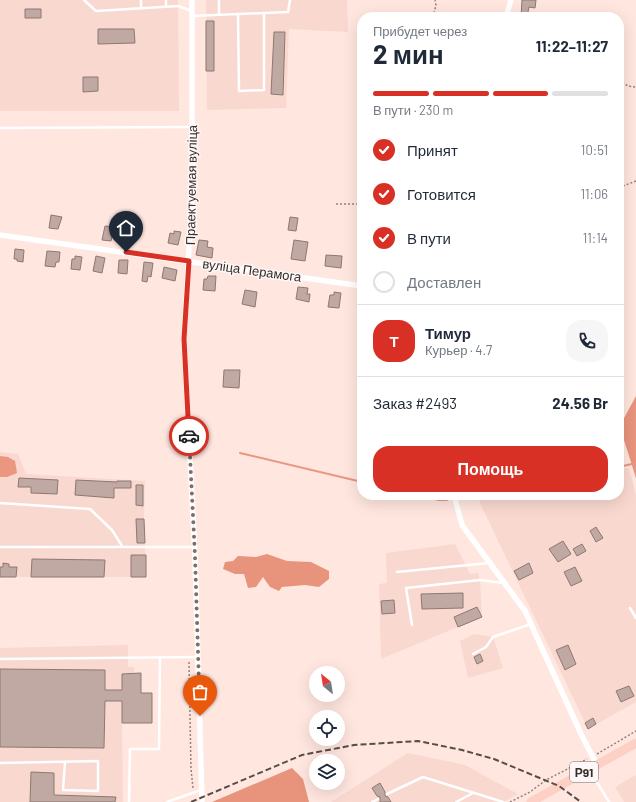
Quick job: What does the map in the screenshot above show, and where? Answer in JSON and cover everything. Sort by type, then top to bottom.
[{"type":"main road","name":"Р91","points":[[532,802],[593,763],[636,744]]},
{"type":"street","name":"Праектуемая вуліца","points":[[192,0],[192,126],[189,261],[184,339],[194,547],[202,802]]},
{"type":"street","points":[[507,12],[511,0]]},
{"type":"street","name":"вуліца Перамога","points":[[0,235],[357,285]]},
{"type":"street","points":[[455,500],[462,525],[524,611],[531,624],[593,763]]},
{"type":"lane","points":[[84,0],[96,11],[178,6],[192,14],[219,15],[288,12],[290,0]]},
{"type":"lane","points":[[141,0],[141,8]]},
{"type":"lane","points":[[166,0],[166,6]]},
{"type":"lane","points":[[219,0],[219,15]]},
{"type":"lane","points":[[238,14],[239,91],[264,90],[264,13]]},
{"type":"lane","points":[[0,128],[192,126]]},
{"type":"lane","points":[[0,503],[90,509],[112,530],[122,546]]},
{"type":"lane","points":[[0,547],[194,547]]},
{"type":"lane","points":[[397,572],[490,563]]},
{"type":"lane","points":[[412,625],[406,588],[480,580],[504,583]]},
{"type":"lane","points":[[630,608],[636,618]]},
{"type":"lane","points":[[473,654],[486,647],[494,638],[531,624]]},
{"type":"lane","points":[[129,802],[130,749],[159,749],[160,657]]},
{"type":"lane","points":[[0,659],[198,658]]},
{"type":"lane","points":[[0,763],[98,761],[98,791],[63,790],[65,762]]},
{"type":"lane","points":[[593,763],[609,802]]},
{"type":"lane","points":[[387,794],[423,777],[503,802]]},
{"type":"lane","points":[[168,802],[202,790]]},
{"type":"lane","points":[[456,802],[473,792]]},
{"type":"lane","points":[[372,802],[378,799]]},
{"type":"path","points":[[434,12],[436,5],[435,0]]},
{"type":"path","points":[[624,83],[628,86],[636,87]]},
{"type":"path","points":[[624,186],[636,181]]},
{"type":"path","points":[[336,204],[357,204]]},
{"type":"path","points":[[189,657],[191,769],[194,793]]},
{"type":"path","points":[[510,802],[530,792],[546,780],[593,763],[636,731]]},
{"type":"shaded area","points":[[0,0],[178,0],[179,111],[0,111]]},
{"type":"shaded area","points":[[206,0],[347,0],[348,32],[289,29],[286,108],[207,110]]},
{"type":"shaded area","points":[[636,396],[636,478],[624,440],[624,418]]},
{"type":"shaded area","points":[[0,452],[18,454],[26,474],[145,481],[144,519],[146,577],[0,577]]},
{"type":"shaded area","points":[[0,456],[8,457],[15,461],[17,473],[7,477],[0,477]]},
{"type":"shaded area","points":[[629,468],[636,495],[636,702],[588,729],[479,501],[624,500],[624,469]]},
{"type":"shaded area","points":[[455,544],[470,574],[478,573],[480,580],[482,617],[381,659],[379,584],[387,583],[386,553]]},
{"type":"shaded area","points":[[267,554],[287,561],[311,562],[329,571],[329,579],[319,587],[305,585],[282,587],[279,591],[270,587],[263,577],[256,587],[248,588],[244,574],[235,574],[223,569],[225,562],[233,561],[238,556],[256,557]]},
{"type":"shaded area","points":[[474,634],[493,637],[503,668],[468,678],[460,641]]},
{"type":"shaded area","points":[[128,645],[128,667],[134,667],[134,673],[141,673],[141,693],[152,693],[152,723],[122,723],[123,802],[0,802],[0,648]]},
{"type":"shaded area","points":[[408,753],[465,765],[518,794],[503,802],[331,802]]},
{"type":"shaded area","points":[[292,768],[303,779],[309,802],[212,802]]},
{"type":"shaded area","points":[[636,775],[636,802],[624,802],[615,787]]},
{"type":"building","points":[[522,0],[536,0],[535,8],[529,7],[528,12],[521,12]]},
{"type":"building","points":[[25,9],[41,9],[41,18],[25,18]]},
{"type":"building","points":[[206,21],[214,21],[214,71],[206,71]]},
{"type":"building","points":[[98,29],[134,29],[135,43],[98,44]]},
{"type":"building","points":[[274,32],[285,32],[283,95],[271,94]]},
{"type":"building","points":[[83,77],[98,77],[98,91],[83,92]]},
{"type":"building","points":[[51,215],[62,217],[58,229],[49,228]]},
{"type":"building","points":[[290,217],[298,218],[296,231],[288,230]]},
{"type":"building","points":[[105,226],[114,227],[111,241],[102,240]]},
{"type":"building","points":[[174,231],[181,232],[178,245],[168,243],[170,233],[174,234]]},
{"type":"building","points":[[199,240],[208,241],[207,247],[213,248],[212,258],[196,255]]},
{"type":"building","points":[[294,240],[308,242],[305,261],[291,259]]},
{"type":"building","points":[[15,249],[24,250],[23,262],[14,259]]},
{"type":"building","points":[[47,251],[60,252],[59,262],[56,262],[55,267],[45,266]]},
{"type":"building","points":[[326,255],[342,256],[341,268],[325,266]]},
{"type":"building","points":[[75,256],[82,257],[80,270],[71,269],[72,259],[75,259]]},
{"type":"building","points":[[96,256],[105,258],[102,273],[93,271]]},
{"type":"building","points":[[119,260],[128,260],[127,274],[118,273]]},
{"type":"building","points":[[144,262],[153,263],[151,277],[148,276],[147,282],[142,281]]},
{"type":"building","points":[[164,267],[177,270],[175,281],[162,278]]},
{"type":"building","points":[[208,276],[216,276],[215,291],[203,290],[204,279],[207,279]]},
{"type":"building","points":[[298,287],[308,288],[307,294],[310,294],[309,302],[296,299]]},
{"type":"building","points":[[245,290],[257,292],[255,307],[242,304]]},
{"type":"building","points":[[334,292],[341,293],[339,308],[328,307],[330,295],[334,295]]},
{"type":"building","points":[[224,370],[240,370],[239,388],[223,387]]},
{"type":"building","points":[[19,478],[58,480],[57,494],[31,493],[31,487],[18,487]]},
{"type":"building","points":[[76,480],[117,482],[131,481],[131,488],[114,488],[114,498],[75,495]]},
{"type":"building","points":[[136,485],[143,485],[143,506],[136,505]]},
{"type":"building","points":[[136,519],[144,519],[145,543],[137,543]]},
{"type":"building","points":[[596,527],[603,538],[596,542],[590,531]]},
{"type":"building","points":[[563,541],[571,554],[558,562],[549,549]]},
{"type":"building","points":[[582,544],[586,551],[577,556],[573,549]]},
{"type":"building","points":[[131,555],[146,555],[146,577],[131,577]]},
{"type":"building","points":[[32,559],[105,560],[104,577],[31,577]]},
{"type":"building","points":[[3,563],[9,564],[9,567],[17,567],[16,577],[0,577],[0,567],[3,567]]},
{"type":"building","points":[[529,563],[533,573],[519,580],[514,571]]},
{"type":"building","points":[[575,567],[582,581],[571,586],[564,572]]},
{"type":"building","points":[[463,593],[463,608],[422,609],[421,594]]},
{"type":"building","points":[[394,600],[395,613],[382,614],[381,601]]},
{"type":"building","points":[[477,607],[482,617],[458,627],[454,617]]},
{"type":"building","points":[[568,645],[576,664],[565,670],[556,650]]},
{"type":"building","points":[[480,654],[483,661],[477,664],[474,657]]},
{"type":"building","points":[[0,669],[105,670],[105,690],[122,690],[122,674],[141,673],[141,693],[152,693],[152,723],[122,723],[122,701],[105,701],[104,748],[0,747]]},
{"type":"building","points":[[629,686],[634,696],[621,702],[616,691]]},
{"type":"building","points":[[593,718],[596,724],[588,729],[585,723]]},
{"type":"building","points":[[31,772],[54,773],[54,795],[116,797],[115,802],[30,802]]},
{"type":"building","points":[[380,783],[385,792],[385,796],[388,797],[391,802],[380,802],[380,797],[377,796],[372,788]]},
{"type":"waterway","points":[[240,453],[357,481]]},
{"type":"waterway","points":[[624,466],[636,463]]},
{"type":"waterway","points":[[439,500],[447,500]]},
{"type":"railway","points":[[191,802],[302,755],[354,745],[418,741],[462,750],[494,759],[559,786],[581,802]]},
{"type":"way so far","points":[[189,436],[195,556],[200,716]]},
{"type":"route","points":[[126,252],[189,261],[184,339],[189,436]]}]
